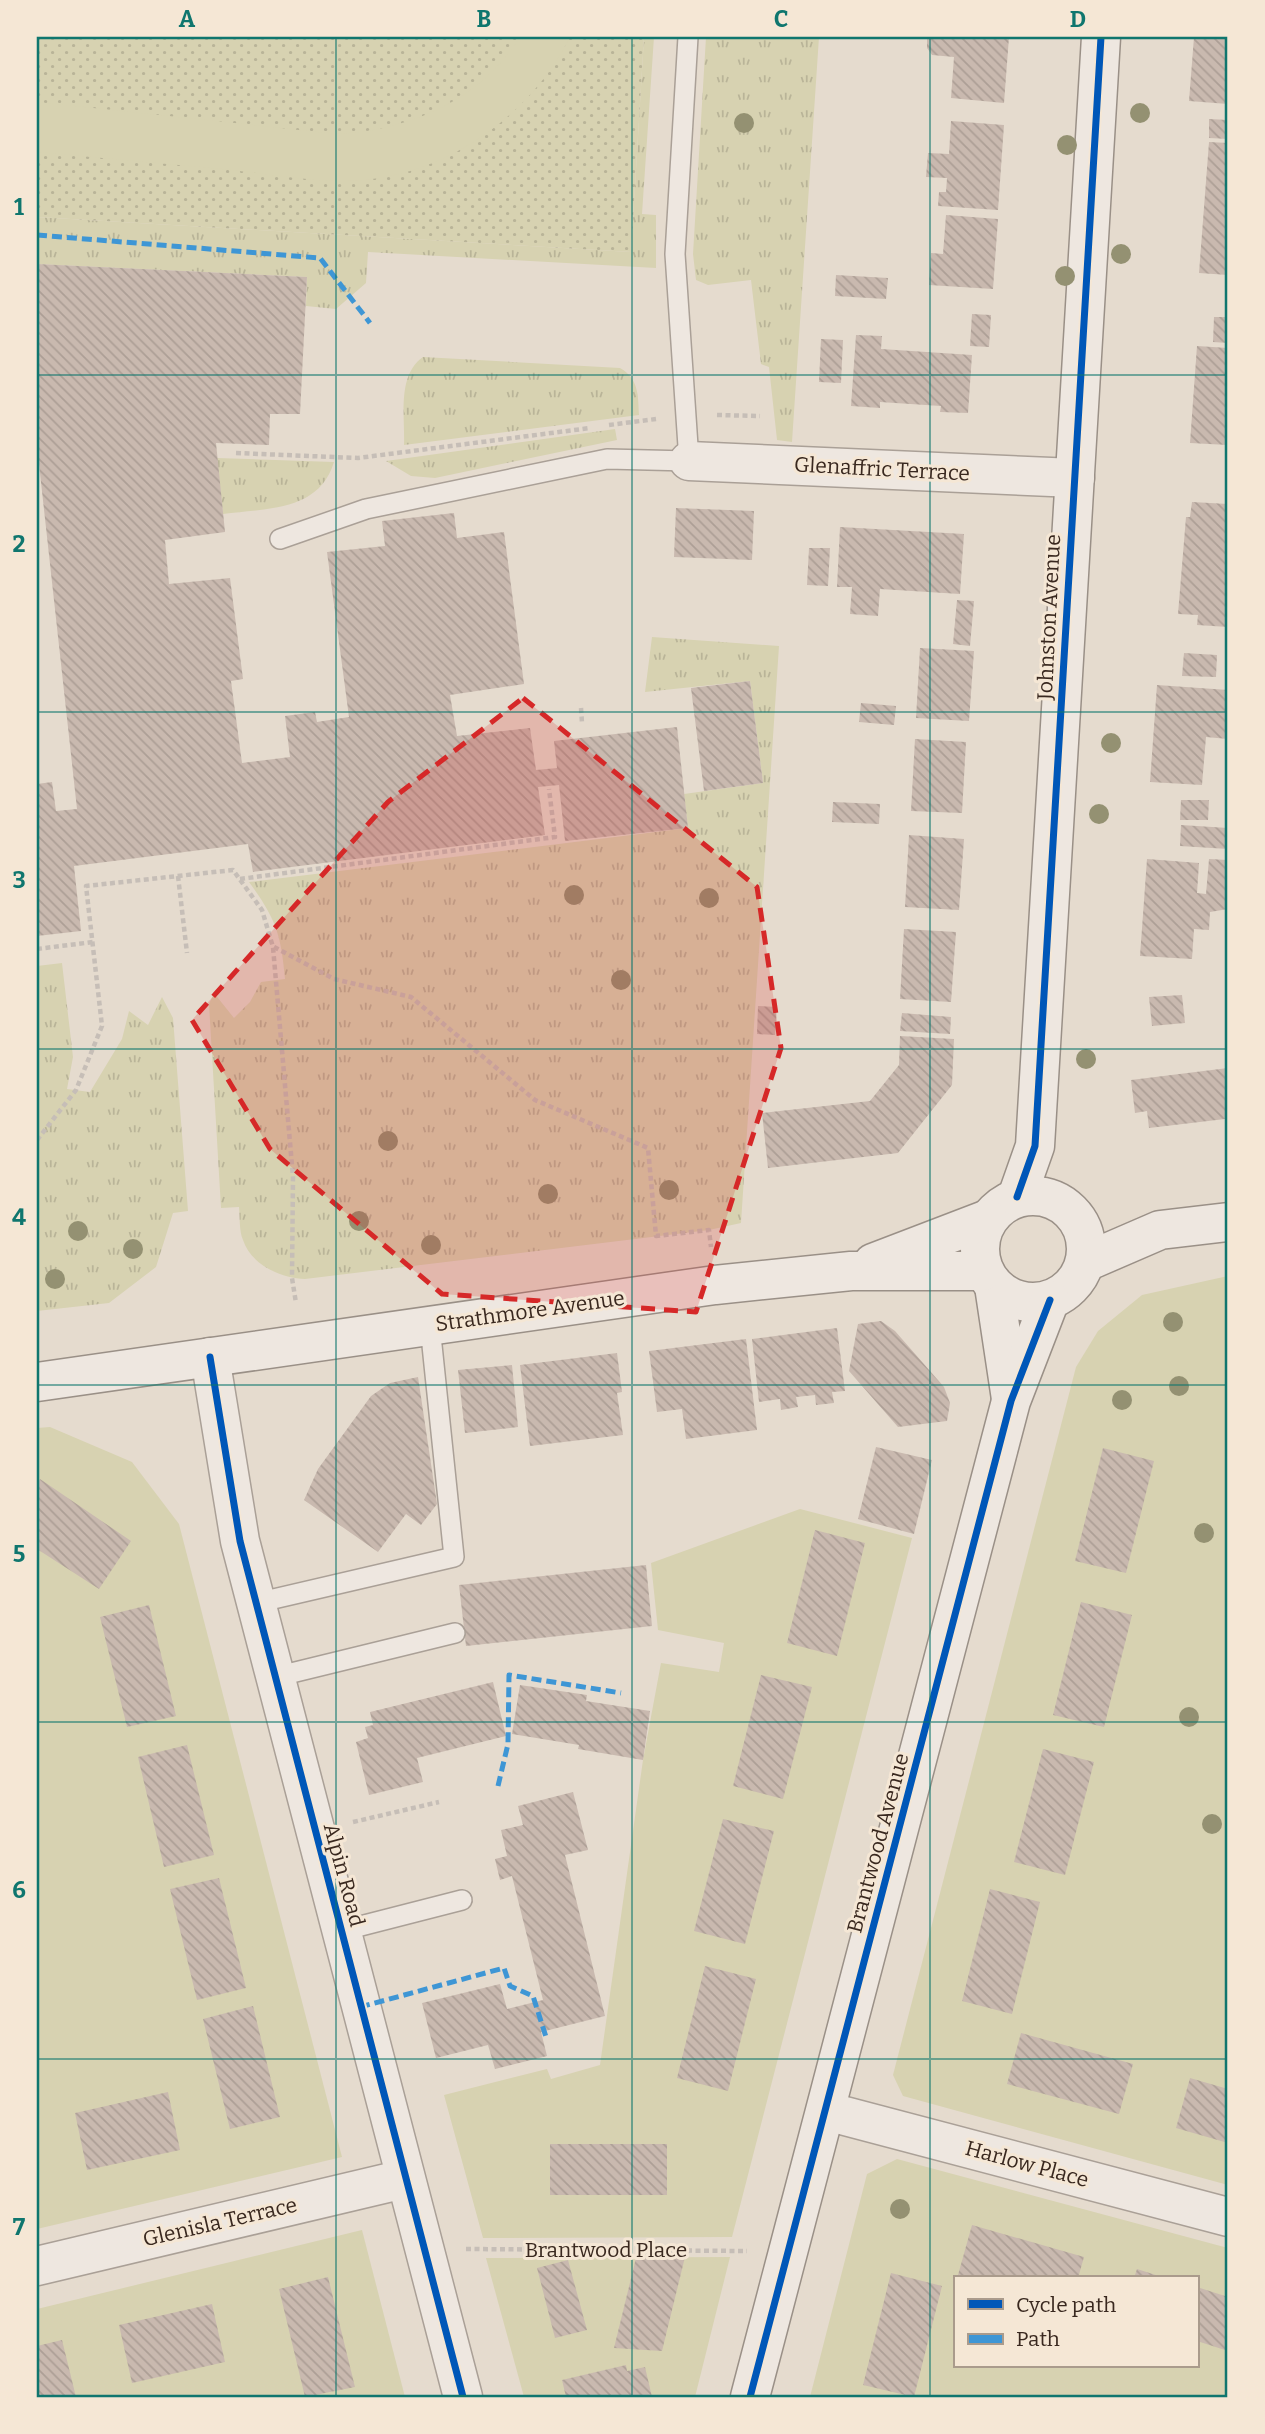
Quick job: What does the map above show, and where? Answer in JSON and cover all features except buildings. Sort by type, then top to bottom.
[{"type":"street","name":"Johnston Avenue","points":[[1033,1208],[1101,37]]},
{"type":"street","name":"Glenaffric Terrace","points":[[689,461],[1075,478]]},
{"type":"street","name":"Strathmore Avenue","points":[[851,1271],[1033,1208]]},
{"type":"street","points":[[1033,1208],[1086,1238],[1086,1262],[1078,1278],[1066,1292],[1050,1300]]},
{"type":"street","points":[[989,1278],[980,1254],[981,1236],[1033,1208],[1160,1230],[1228,1222]]},
{"type":"street","points":[[1086,1262],[1160,1230]]},
{"type":"street","name":"Strathmore Avenue","points":[[37,1382],[715,1285],[851,1271],[989,1278],[1010,1297],[1030,1302],[1050,1300]]},
{"type":"street","name":"Brantwood Avenue","points":[[989,1278],[1012,1401]]},
{"type":"street","name":"Brantwood Avenue","points":[[750,2397],[1012,1401],[1050,1300]]},
{"type":"street","name":"Alpin Road","points":[[210,1357],[240,1541],[404,2179],[463,2397]]},
{"type":"street","name":"Harlow Place","points":[[826,2110],[1228,2217]]},
{"type":"street","name":"Glenisla Terrace","points":[[37,2266],[404,2179]]},
{"type":"lane","points":[[280,539],[366,509],[607,459],[689,461],[675,254],[688,37]]},
{"type":"lane","points":[[256,1603],[453,1557],[430,1326]]},
{"type":"lane","points":[[275,1676],[455,1633]]},
{"type":"lane","points":[[341,1931],[462,1900]]},
{"type":"path","points":[[605,426],[687,415],[760,416]]},
{"type":"path","points":[[236,453],[358,458],[591,428]]},
{"type":"path","points":[[581,708],[582,723]]},
{"type":"path","points":[[240,879],[555,837],[549,789]]},
{"type":"path","points":[[37,1140],[76,1090],[102,1026],[86,886],[233,870],[262,910],[273,947],[293,1177],[292,1278],[303,1343]]},
{"type":"path","points":[[178,876],[187,953]]},
{"type":"path","points":[[37,949],[93,942]]},
{"type":"path","points":[[273,947],[334,979],[411,997],[535,1100],[648,1148],[656,1236],[709,1230],[715,1285]]},
{"type":"path","points":[[315,1831],[439,1802]]},
{"type":"highlighted area","points":[[523,698],[757,887],[781,1048],[696,1312],[442,1294],[270,1149],[192,1020],[388,802]]},
{"type":"green space","points":[[37,37],[644,37],[631,252],[37,217]]},
{"type":"green space","points":[[520,37],[570,37],[552,67],[530,95],[504,120],[475,141],[410,171],[375,179],[339,181],[37,152],[37,102],[337,134],[391,126],[441,108],[464,95],[485,79]]},
{"type":"green space","points":[[644,37],[654,37],[642,214],[656,215],[656,268],[368,252],[366,283],[336,309],[306,306],[307,277],[37,264],[37,217],[631,252]]},
{"type":"green space","points":[[706,37],[819,37],[792,442],[777,440],[769,367],[761,364],[751,280],[708,285],[696,280],[693,254]]},
{"type":"green space","points":[[423,357],[620,368],[634,382],[638,394],[639,415],[404,445],[406,385],[409,374]]},
{"type":"green space","points":[[615,429],[617,440],[435,478],[411,476],[386,461]]},
{"type":"green space","points":[[217,458],[334,462],[327,478],[304,499],[273,508],[223,514]]},
{"type":"green space","points":[[652,637],[779,646],[741,1223],[709,1230],[305,1279],[286,1276],[268,1268],[247,1249],[241,1232],[239,1207],[221,1208],[209,1004],[214,993],[234,1018],[250,1002],[261,982],[285,979],[276,928],[249,882],[688,828],[684,794],[763,783],[750,681],[645,692]]},
{"type":"green space","points":[[62,963],[73,1057],[67,1089],[90,1092],[122,1039],[129,1011],[148,1025],[162,997],[173,1018],[188,1211],[173,1213],[156,1267],[109,1303],[37,1311],[37,966]]},
{"type":"green space","points":[[1228,1276],[1228,2185],[903,2096],[893,2075],[1076,1367],[1098,1331],[1142,1295]]},
{"type":"green space","points":[[50,1427],[132,1462],[179,1524],[342,2157],[37,2229],[37,1428]]},
{"type":"green space","points":[[800,1509],[912,1538],[732,2237],[483,2238],[444,2095],[547,2069],[551,2079],[600,2065],[643,1760],[661,1663],[719,1672],[724,1643],[658,1630],[651,1563]]},
{"type":"green space","points":[[897,2159],[1228,2248],[1228,2397],[810,2397],[867,2174]]},
{"type":"green space","points":[[362,2230],[405,2397],[37,2397],[37,2309]]},
{"type":"green space","points":[[730,2257],[695,2397],[524,2397],[486,2258]]},
{"type":"marked path","points":[[37,235],[320,258],[370,323]]},
{"type":"marked path","points":[[498,1786],[508,1744],[509,1675],[621,1693]]},
{"type":"marked path","points":[[360,2007],[504,1968],[510,1986],[533,1996],[546,2037]]},
{"type":"cycle path","points":[[1017,1197],[1035,1146],[1101,37]]},
{"type":"cycle path","points":[[750,2397],[1011,1401],[1050,1300]]},
{"type":"cycle path","points":[[210,1357],[240,1541],[463,2397]]}]
